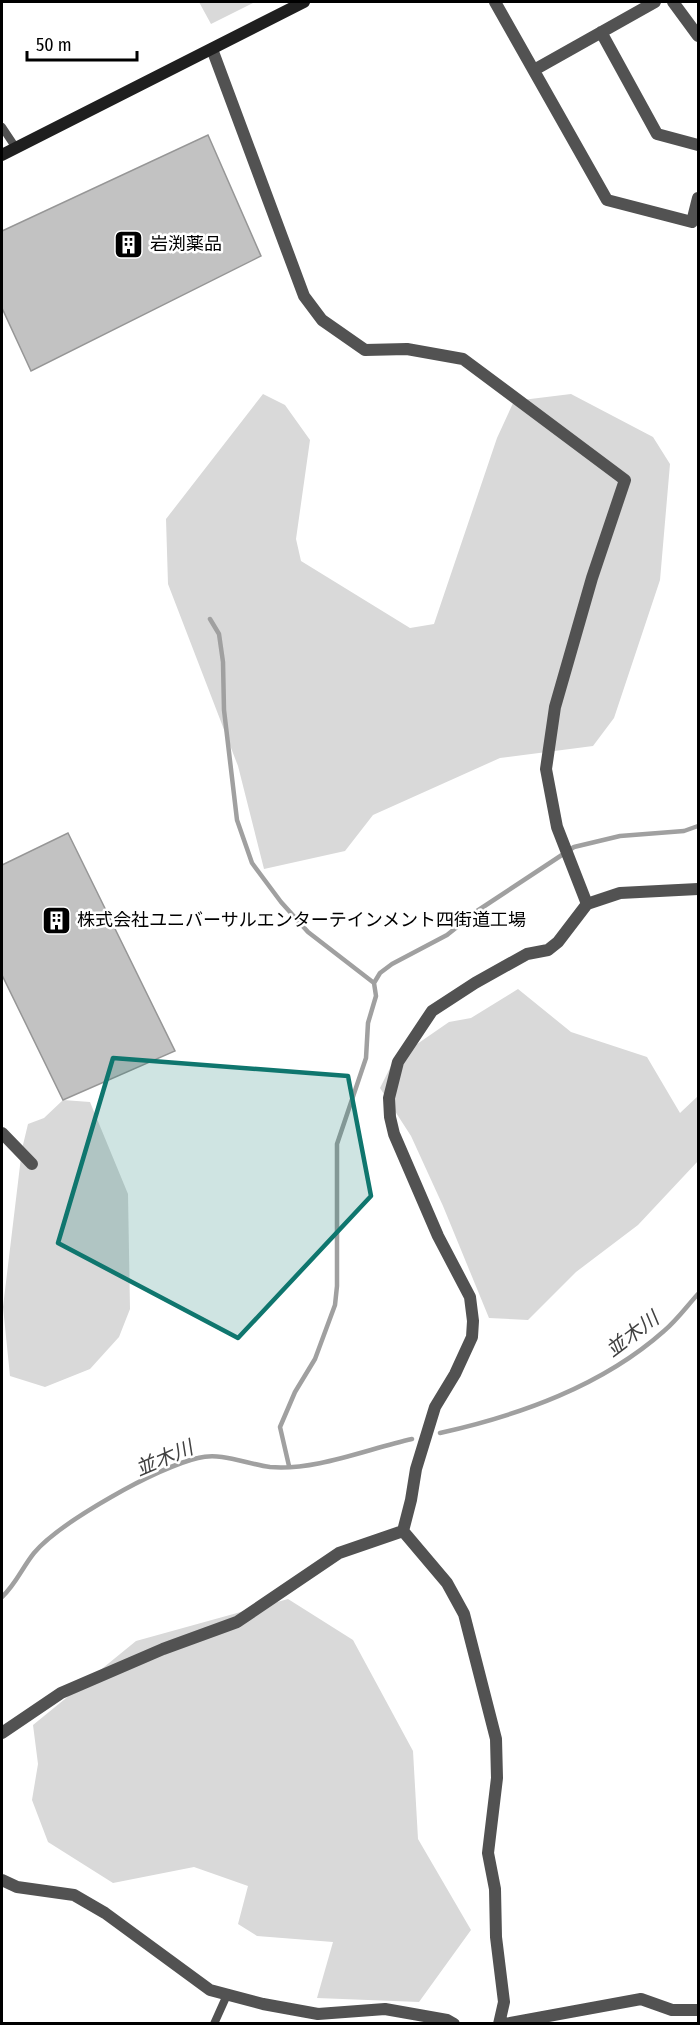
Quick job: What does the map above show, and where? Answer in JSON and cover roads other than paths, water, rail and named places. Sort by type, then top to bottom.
[{"type":"street","points":[[2,155],[304,2]]},
{"type":"street","points":[[498,2],[607,200],[692,222],[699,198]]},
{"type":"street","points":[[534,70],[655,2]]},
{"type":"street","points":[[673,2],[699,36]]},
{"type":"street","points":[[601,32],[657,134],[699,145]]},
{"type":"street","points":[[212,49],[304,296],[322,320],[365,350],[406,349],[464,359],[625,480],[592,578],[555,707],[546,769],[557,826],[587,904]]},
{"type":"street","points":[[402,1531],[411,1500],[416,1469],[435,1407],[472,1338],[473,1321],[470,1297],[438,1236],[394,1134],[389,1098],[398,1062],[432,1011],[475,983],[527,954],[548,950],[558,942],[587,904],[620,893],[699,889]]},
{"type":"street","points":[[2,1133],[32,1164]]},
{"type":"street","points":[[2,1733],[61,1693],[163,1649],[237,1622],[339,1553],[402,1531]]},
{"type":"street","points":[[402,1531],[447,1583],[464,1614],[496,1739],[497,1778],[489,1852],[495,1889],[496,1937],[504,2002],[499,2024]]},
{"type":"street","points":[[2,1880],[17,1887],[74,1895],[105,1913],[210,1990],[318,2014],[385,2009],[447,2020],[454,2024]]},
{"type":"street","points":[[505,2024],[640,1999],[672,2010],[699,2010]]},
{"type":"lane","points":[[2,127],[16,148]]},
{"type":"lane","points":[[214,2024],[227,1995]]},
{"type":"waterway","points":[[210,619],[219,634],[223,662],[224,710],[237,820],[252,863],[281,902],[308,932],[374,983],[376,996],[368,1023],[366,1058],[337,1144],[335,1305],[315,1359],[295,1392],[280,1427],[289,1466]]},
{"type":"waterway","points":[[374,983],[380,973],[392,964],[447,935],[477,911],[574,847],[620,836],[684,831],[698,826]]},
{"type":"waterway","name":"並木川","points":[[440,1433],[530,1407],[587,1383],[614,1368],[669,1327],[698,1294]]},
{"type":"waterway","name":"並木川","points":[[2,1597],[34,1553],[65,1526],[111,1497],[181,1463],[216,1456],[261,1466],[305,1466],[412,1439]]},
{"type":"place","name":"岩渕薬品","points":[[129,244]]},
{"type":"place","name":"株式会社ユニバーサルエンターテインメント四街道工場","points":[[56,920]]}]
